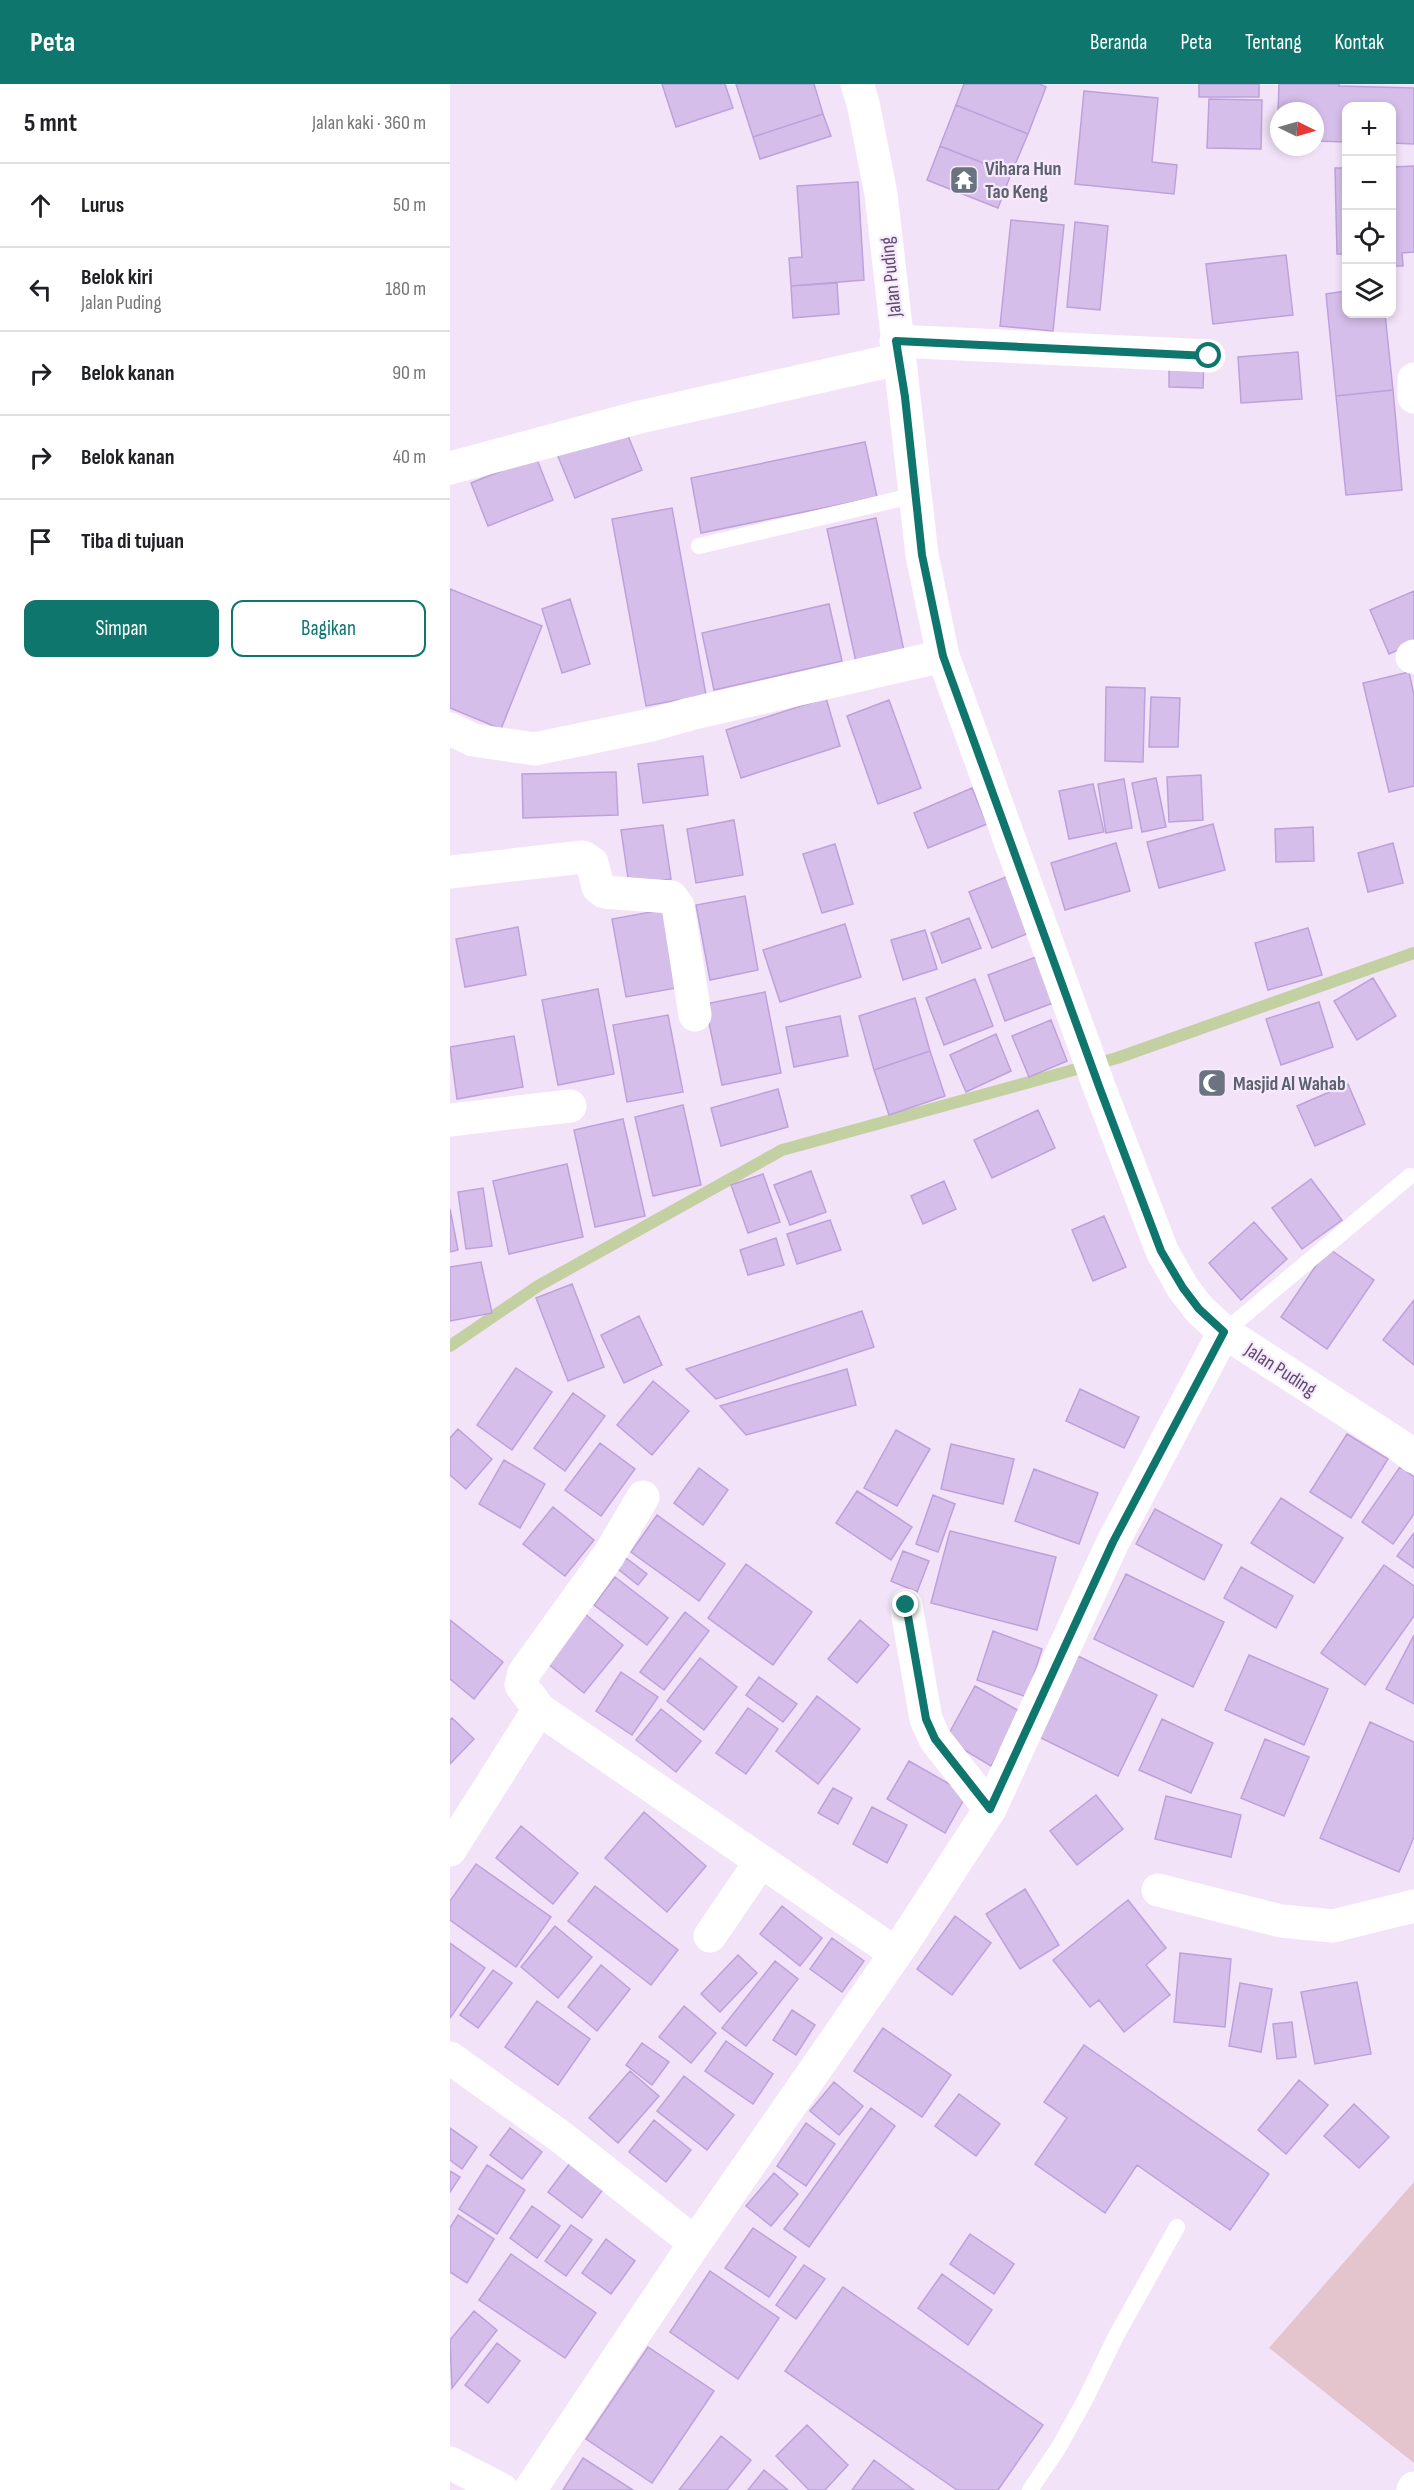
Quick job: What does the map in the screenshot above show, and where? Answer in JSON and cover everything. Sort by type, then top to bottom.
[{"type":"street","name":"Jalan Puding","points":[[857,84],[863,103],[881,194],[922,555],[943,656],[1161,1251],[1188,1295],[1199,1309],[1224,1332],[1409,1444]]},
{"type":"street","points":[[450,468],[898,350],[1209,356]]},
{"type":"street","points":[[1414,379],[1414,397]]},
{"type":"street","points":[[458,740],[535,749],[651,725],[943,656]]},
{"type":"street","points":[[450,872],[584,857],[592,863],[598,887],[604,892],[671,897],[678,906],[695,1015]]},
{"type":"street","points":[[450,1120],[570,1106]]},
{"type":"street","points":[[530,2490],[695,2243],[895,1953],[990,1809],[1113,1542],[1224,1332]]},
{"type":"street","points":[[644,1497],[609,1555],[524,1673],[521,1685],[539,1709],[895,1953]]},
{"type":"street","points":[[906,1605],[926,1719],[935,1739],[990,1809]]},
{"type":"street","points":[[450,1850],[539,1709]]},
{"type":"street","points":[[710,1936],[761,1861]]},
{"type":"street","points":[[1158,1890],[1281,1921],[1333,1926],[1414,1906]]},
{"type":"street","points":[[450,2058],[561,2137],[695,2243]]},
{"type":"street","points":[[450,2463],[502,2490]]},
{"type":"lane","points":[[699,546],[916,495]]},
{"type":"lane","points":[[1224,1332],[1410,1176]]},
{"type":"lane","points":[[1030,2490],[1059,2447],[1116,2336],[1177,2227]]},
{"type":"shaded area","points":[[1414,2182],[1414,2463],[1269,2348]]},
{"type":"building","points":[[662,84],[725,84],[733,108],[676,127]]},
{"type":"building","points":[[736,84],[814,84],[823,114],[753,137]]},
{"type":"building","points":[[964,84],[1040,84],[1046,87],[1028,134],[956,105]]},
{"type":"building","points":[[1199,84],[1259,84],[1259,97],[1199,97]]},
{"type":"building","points":[[1279,84],[1414,88],[1414,144],[1396,143],[1396,102],[1342,102],[1342,142],[1324,141],[1324,102],[1278,102]]},
{"type":"building","points":[[1084,91],[1158,98],[1152,162],[1177,165],[1174,194],[1075,184]]},
{"type":"building","points":[[1209,99],[1262,100],[1261,149],[1207,148]]},
{"type":"building","points":[[956,105],[1028,134],[1011,174],[940,146]]},
{"type":"building","points":[[823,114],[831,136],[760,159],[753,137]]},
{"type":"building","points":[[940,146],[1011,174],[998,208],[927,180]]},
{"type":"building","points":[[1414,166],[1414,252],[1402,253],[1403,266],[1396,266],[1396,167]]},
{"type":"building","points":[[1335,168],[1342,168],[1342,254],[1337,254]]},
{"type":"building","points":[[858,182],[864,280],[791,286],[789,258],[802,257],[797,186]]},
{"type":"building","points":[[1011,220],[1064,225],[1053,331],[1000,326]]},
{"type":"building","points":[[1075,222],[1108,226],[1100,310],[1067,307]]},
{"type":"building","points":[[1286,255],[1293,315],[1213,324],[1206,264]]},
{"type":"building","points":[[837,283],[839,314],[793,318],[791,286]]},
{"type":"building","points":[[1342,292],[1342,318],[1385,318],[1393,390],[1336,396],[1326,294]]},
{"type":"building","points":[[1298,352],[1302,399],[1241,403],[1238,357]]},
{"type":"building","points":[[1169,359],[1204,360],[1203,388],[1169,387]]},
{"type":"building","points":[[1393,390],[1402,490],[1346,495],[1336,396]]},
{"type":"building","points":[[624,426],[642,470],[575,498],[557,454]]},
{"type":"building","points":[[865,442],[877,497],[701,533],[691,478]]},
{"type":"building","points":[[536,457],[553,500],[488,526],[471,483]]},
{"type":"building","points":[[672,508],[706,695],[646,706],[612,519]]},
{"type":"building","points":[[876,518],[904,651],[856,662],[827,529]]},
{"type":"building","points":[[450,589],[542,626],[501,729],[450,708]]},
{"type":"building","points":[[1414,591],[1414,643],[1389,654],[1370,610]]},
{"type":"building","points":[[570,599],[590,664],[562,673],[542,609]]},
{"type":"building","points":[[829,604],[842,661],[714,690],[702,633]]},
{"type":"building","points":[[1409,672],[1414,695],[1414,786],[1389,792],[1363,683]]},
{"type":"building","points":[[1106,687],[1145,688],[1143,762],[1105,761]]},
{"type":"building","points":[[1151,697],[1180,698],[1178,747],[1149,747]]},
{"type":"building","points":[[826,698],[840,746],[741,778],[726,730]]},
{"type":"building","points":[[889,700],[921,788],[878,804],[847,716]]},
{"type":"building","points":[[703,756],[708,795],[643,803],[638,764]]},
{"type":"building","points":[[616,772],[618,815],[523,818],[522,774]]},
{"type":"building","points":[[1201,775],[1203,820],[1169,822],[1167,777]]},
{"type":"building","points":[[1156,778],[1166,827],[1142,832],[1132,783]]},
{"type":"building","points":[[1124,779],[1132,828],[1106,833],[1098,784]]},
{"type":"building","points":[[1093,784],[1104,832],[1069,839],[1059,791]]},
{"type":"building","points":[[972,788],[987,824],[928,848],[914,813]]},
{"type":"building","points":[[734,820],[743,875],[696,883],[687,829]]},
{"type":"building","points":[[1213,824],[1225,870],[1159,888],[1147,842]]},
{"type":"building","points":[[663,825],[671,879],[629,885],[621,830]]},
{"type":"building","points":[[1313,827],[1314,861],[1276,862],[1275,829]]},
{"type":"building","points":[[1116,843],[1130,891],[1065,910],[1051,863]]},
{"type":"building","points":[[1393,843],[1403,883],[1368,892],[1358,853]]},
{"type":"building","points":[[835,844],[853,904],[822,913],[803,854]]},
{"type":"building","points":[[1011,875],[1034,931],[992,948],[969,892]]},
{"type":"building","points":[[745,896],[758,970],[710,980],[696,905]]},
{"type":"building","points":[[667,909],[682,987],[626,997],[612,919]]},
{"type":"building","points":[[969,918],[981,948],[942,963],[931,933]]},
{"type":"building","points":[[845,924],[861,977],[780,1002],[763,950]]},
{"type":"building","points":[[518,927],[526,975],[465,987],[456,939]]},
{"type":"building","points":[[1308,928],[1322,975],[1268,990],[1255,943]]},
{"type":"building","points":[[925,930],[937,969],[903,980],[891,940]]},
{"type":"building","points":[[1036,957],[1053,1003],[1005,1021],[988,975]]},
{"type":"building","points":[[1373,978],[1396,1016],[1357,1040],[1334,1001]]},
{"type":"building","points":[[975,979],[993,1026],[944,1045],[926,998]]},
{"type":"building","points":[[598,989],[614,1074],[558,1085],[542,1000]]},
{"type":"building","points":[[765,992],[781,1073],[722,1085],[705,1004]]},
{"type":"building","points":[[915,998],[930,1051],[874,1070],[859,1016]]},
{"type":"building","points":[[1319,1002],[1333,1047],[1281,1065],[1266,1019]]},
{"type":"building","points":[[668,1015],[683,1092],[627,1102],[613,1025]]},
{"type":"building","points":[[840,1016],[848,1056],[794,1067],[786,1027]]},
{"type":"building","points":[[1051,1020],[1067,1061],[1029,1077],[1012,1036]]},
{"type":"building","points":[[996,1034],[1011,1071],[966,1092],[950,1055]]},
{"type":"building","points":[[514,1036],[523,1087],[457,1099],[450,1047]]},
{"type":"building","points":[[930,1051],[945,1096],[889,1115],[874,1070]]},
{"type":"building","points":[[1348,1084],[1365,1124],[1315,1146],[1297,1106]]},
{"type":"building","points":[[778,1089],[788,1127],[721,1146],[711,1108]]},
{"type":"building","points":[[683,1105],[701,1185],[653,1196],[635,1117]]},
{"type":"building","points":[[1038,1110],[1055,1148],[992,1178],[974,1140]]},
{"type":"building","points":[[623,1119],[645,1216],[595,1227],[574,1130]]},
{"type":"building","points":[[567,1164],[583,1237],[509,1254],[493,1181]]},
{"type":"building","points":[[811,1171],[826,1212],[790,1225],[774,1185]]},
{"type":"building","points":[[763,1174],[780,1222],[748,1233],[731,1185]]},
{"type":"building","points":[[1311,1179],[1342,1220],[1302,1249],[1272,1208]]},
{"type":"building","points":[[944,1181],[956,1209],[923,1224],[911,1196]]},
{"type":"building","points":[[483,1188],[492,1246],[466,1249],[458,1192]]},
{"type":"building","points":[[450,1209],[458,1250],[450,1252]]},
{"type":"building","points":[[1104,1216],[1126,1267],[1093,1281],[1072,1230]]},
{"type":"building","points":[[830,1220],[841,1250],[797,1264],[787,1234]]},
{"type":"building","points":[[1254,1222],[1287,1259],[1241,1300],[1209,1263]]},
{"type":"building","points":[[776,1238],[784,1265],[748,1275],[740,1250]]},
{"type":"building","points":[[1328,1248],[1374,1280],[1327,1349],[1281,1317]]},
{"type":"building","points":[[481,1262],[492,1313],[450,1321],[450,1267]]},
{"type":"building","points":[[572,1284],[604,1367],[568,1381],[536,1298]]},
{"type":"building","points":[[1414,1300],[1414,1365],[1383,1340]]},
{"type":"building","points":[[862,1311],[874,1347],[716,1399],[686,1369]]},
{"type":"building","points":[[639,1316],[662,1365],[624,1383],[601,1335]]},
{"type":"building","points":[[516,1368],[552,1392],[512,1450],[477,1425]]},
{"type":"building","points":[[847,1369],[856,1405],[746,1435],[720,1406]]},
{"type":"building","points":[[653,1381],[689,1411],[652,1455],[617,1425]]},
{"type":"building","points":[[1080,1389],[1139,1417],[1124,1448],[1066,1421]]},
{"type":"building","points":[[573,1393],[605,1416],[565,1471],[534,1448]]},
{"type":"building","points":[[458,1429],[492,1459],[466,1489],[450,1475],[450,1438]]},
{"type":"building","points":[[896,1430],[930,1449],[897,1506],[864,1488]]},
{"type":"building","points":[[1347,1434],[1388,1459],[1351,1518],[1310,1492]]},
{"type":"building","points":[[600,1443],[635,1469],[601,1516],[565,1490]]},
{"type":"building","points":[[951,1444],[1014,1459],[1003,1504],[941,1489]]},
{"type":"building","points":[[504,1460],[545,1484],[520,1528],[479,1504]]},
{"type":"building","points":[[1400,1467],[1414,1477],[1414,1514],[1393,1544],[1362,1522]]},
{"type":"building","points":[[699,1468],[728,1490],[703,1525],[674,1503]]},
{"type":"building","points":[[1034,1469],[1098,1493],[1079,1544],[1015,1521]]},
{"type":"building","points":[[857,1491],[912,1527],[891,1560],[836,1523]]},
{"type":"building","points":[[933,1495],[955,1504],[938,1552],[916,1544]]},
{"type":"building","points":[[1281,1498],[1343,1538],[1314,1583],[1251,1543]]},
{"type":"building","points":[[553,1507],[594,1540],[565,1576],[523,1544]]},
{"type":"building","points":[[1155,1509],[1222,1545],[1204,1580],[1136,1544]]},
{"type":"building","points":[[657,1515],[725,1564],[699,1601],[631,1552]]},
{"type":"building","points":[[950,1531],[1056,1557],[1037,1630],[931,1603]]},
{"type":"building","points":[[1414,1533],[1414,1568],[1397,1556]]},
{"type":"building","points":[[903,1551],[929,1561],[917,1592],[891,1581]]},
{"type":"building","points":[[626,1558],[647,1574],[638,1585],[618,1569]]},
{"type":"building","points":[[746,1564],[812,1612],[773,1665],[708,1618]]},
{"type":"building","points":[[1384,1565],[1414,1586],[1414,1616],[1365,1685],[1321,1653]]},
{"type":"building","points":[[1241,1567],[1293,1596],[1276,1628],[1224,1598]]},
{"type":"building","points":[[1126,1574],[1224,1622],[1193,1687],[1094,1639]]},
{"type":"building","points":[[615,1577],[668,1618],[647,1645],[594,1605]]},
{"type":"building","points":[[580,1610],[623,1645],[584,1693],[542,1659]]},
{"type":"building","points":[[685,1612],[709,1631],[664,1690],[640,1672]]},
{"type":"building","points":[[450,1620],[503,1662],[474,1699],[450,1679]]},
{"type":"building","points":[[860,1620],[889,1645],[857,1683],[828,1659]]},
{"type":"building","points":[[993,1631],[1042,1649],[1027,1697],[977,1680]]},
{"type":"building","points":[[1414,1635],[1414,1704],[1386,1689]]},
{"type":"building","points":[[1249,1655],[1328,1689],[1304,1745],[1225,1710]]},
{"type":"building","points":[[1078,1656],[1157,1695],[1118,1776],[1039,1737]]},
{"type":"building","points":[[700,1658],[737,1687],[704,1730],[667,1701]]},
{"type":"building","points":[[621,1672],[658,1697],[632,1735],[596,1711]]},
{"type":"building","points":[[759,1677],[797,1704],[783,1722],[746,1695]]},
{"type":"building","points":[[975,1686],[1021,1712],[991,1766],[946,1739]]},
{"type":"building","points":[[817,1696],[860,1729],[818,1784],[776,1751]]},
{"type":"building","points":[[748,1708],[778,1729],[746,1774],[716,1753]]},
{"type":"building","points":[[661,1709],[701,1741],[676,1772],[636,1740]]},
{"type":"building","points":[[452,1718],[474,1739],[450,1764],[450,1720]]},
{"type":"building","points":[[1162,1719],[1213,1743],[1191,1793],[1139,1770]]},
{"type":"building","points":[[1370,1722],[1414,1742],[1414,1837],[1399,1872],[1320,1838]]},
{"type":"building","points":[[1265,1739],[1309,1757],[1284,1816],[1241,1798]]},
{"type":"building","points":[[909,1761],[967,1794],[945,1833],[887,1799]]},
{"type":"building","points":[[833,1788],[852,1798],[838,1824],[818,1813]]},
{"type":"building","points":[[1096,1795],[1123,1829],[1077,1865],[1050,1831]]},
{"type":"building","points":[[1166,1796],[1241,1815],[1231,1857],[1155,1839]]},
{"type":"building","points":[[872,1807],[907,1825],[887,1863],[853,1844]]},
{"type":"building","points":[[644,1812],[706,1866],[667,1912],[605,1858]]},
{"type":"building","points":[[521,1826],[578,1873],[553,1904],[496,1858]]},
{"type":"building","points":[[476,1864],[551,1917],[516,1967],[450,1920],[450,1901]]},
{"type":"building","points":[[595,1886],[678,1950],[651,1985],[568,1921]]},
{"type":"building","points":[[1025,1889],[1059,1945],[1020,1969],[986,1914]]},
{"type":"building","points":[[1128,1900],[1166,1948],[1146,1965],[1170,1995],[1124,2032],[1099,2000],[1090,2007],[1053,1960]]},
{"type":"building","points":[[782,1906],[822,1938],[800,1966],[760,1934]]},
{"type":"building","points":[[955,1916],[991,1943],[952,1995],[917,1969]]},
{"type":"building","points":[[555,1926],[592,1957],[558,1998],[521,1967]]},
{"type":"building","points":[[832,1938],[864,1961],[842,1992],[810,1969]]},
{"type":"building","points":[[450,1943],[485,1968],[450,2018]]},
{"type":"building","points":[[1180,1953],[1231,1959],[1225,2027],[1174,2022]]},
{"type":"building","points":[[738,1955],[757,1973],[720,2012],[701,1994]]},
{"type":"building","points":[[775,1961],[798,1979],[746,2046],[722,2028]]},
{"type":"building","points":[[601,1965],[630,1989],[597,2031],[568,2007]]},
{"type":"building","points":[[493,1970],[512,1983],[478,2028],[460,2015]]},
{"type":"building","points":[[1357,1982],[1371,2054],[1315,2064],[1301,1992]]},
{"type":"building","points":[[1240,1983],[1272,1989],[1261,2052],[1229,2046]]},
{"type":"building","points":[[537,2001],[590,2039],[558,2085],[505,2047]]},
{"type":"building","points":[[684,2006],[716,2033],[691,2063],[659,2037]]},
{"type":"building","points":[[792,2010],[815,2025],[796,2055],[773,2040]]},
{"type":"building","points":[[1292,2022],[1296,2057],[1277,2059],[1273,2024]]},
{"type":"building","points":[[883,2028],[951,2075],[922,2117],[854,2071]]},
{"type":"building","points":[[726,2041],[773,2074],[753,2104],[705,2071]]},
{"type":"building","points":[[642,2043],[669,2062],[652,2085],[626,2065]]},
{"type":"building","points":[[1084,2045],[1269,2174],[1230,2230],[1137,2165],[1105,2213],[1035,2164],[1067,2118],[1044,2102]]},
{"type":"building","points":[[630,2071],[659,2096],[618,2143],[589,2118]]},
{"type":"building","points":[[684,2076],[734,2115],[707,2150],[657,2111]]},
{"type":"building","points":[[1299,2080],[1328,2105],[1286,2154],[1258,2130]]},
{"type":"building","points":[[834,2082],[863,2106],[839,2135],[810,2111]]},
{"type":"building","points":[[959,2094],[1000,2124],[976,2156],[935,2126]]},
{"type":"building","points":[[1354,2104],[1389,2137],[1359,2168],[1324,2136]]},
{"type":"building","points":[[871,2108],[895,2126],[809,2247],[784,2229]]},
{"type":"building","points":[[654,2120],[691,2150],[666,2182],[629,2152]]},
{"type":"building","points":[[806,2123],[835,2144],[806,2186],[777,2166]]},
{"type":"building","points":[[450,2128],[477,2147],[462,2169],[450,2160]]},
{"type":"building","points":[[510,2128],[542,2152],[522,2179],[490,2155]]},
{"type":"building","points":[[570,2163],[604,2188],[582,2218],[548,2192]]},
{"type":"building","points":[[487,2165],[525,2190],[497,2234],[459,2209]]},
{"type":"building","points":[[450,2171],[460,2177],[450,2192]]},
{"type":"building","points":[[774,2173],[798,2194],[771,2226],[746,2206]]},
{"type":"building","points":[[532,2206],[560,2226],[537,2258],[510,2238]]},
{"type":"building","points":[[458,2215],[494,2239],[467,2283],[450,2272],[450,2228]]},
{"type":"building","points":[[571,2225],[592,2240],[566,2276],[545,2261]]},
{"type":"building","points":[[753,2228],[796,2257],[769,2297],[725,2268]]},
{"type":"building","points":[[970,2234],[1014,2264],[994,2294],[950,2264]]},
{"type":"building","points":[[606,2239],[635,2261],[611,2294],[582,2273]]},
{"type":"building","points":[[511,2254],[596,2313],[565,2358],[479,2300]]},
{"type":"building","points":[[804,2265],[825,2279],[796,2319],[776,2305]]},
{"type":"building","points":[[710,2271],[779,2318],[738,2379],[670,2332]]},
{"type":"building","points":[[942,2274],[992,2310],[968,2345],[918,2308]]},
{"type":"building","points":[[843,2287],[1043,2425],[998,2490],[957,2490],[785,2371]]},
{"type":"building","points":[[474,2311],[497,2330],[452,2388],[450,2340]]},
{"type":"building","points":[[497,2343],[520,2361],[488,2403],[465,2385]]},
{"type":"building","points":[[648,2347],[714,2391],[652,2483],[586,2439]]},
{"type":"building","points":[[807,2425],[848,2465],[825,2490],[809,2490],[776,2456]]},
{"type":"building","points":[[721,2436],[751,2460],[727,2490],[679,2490]]},
{"type":"building","points":[[583,2458],[633,2490],[563,2490]]},
{"type":"building","points":[[874,2460],[914,2490],[852,2490]]},
{"type":"building","points":[[764,2470],[788,2490],[748,2490]]},
{"type":"waterway","points":[[450,1346],[538,1286],[782,1150],[1117,1058],[1414,953]]},
{"type":"place","name":"Vihara Hun Tao Keng","points":[[964,180]]},
{"type":"place","name":"Masjid Al Wahab","points":[[1212,1083]]},
{"type":"route","points":[[906,1605],[926,1719],[935,1739],[990,1809],[1113,1542],[1224,1332],[1199,1309],[1183,1288],[1161,1251],[943,656],[922,555],[905,397],[896,341],[1045,346],[1209,356]]}]
